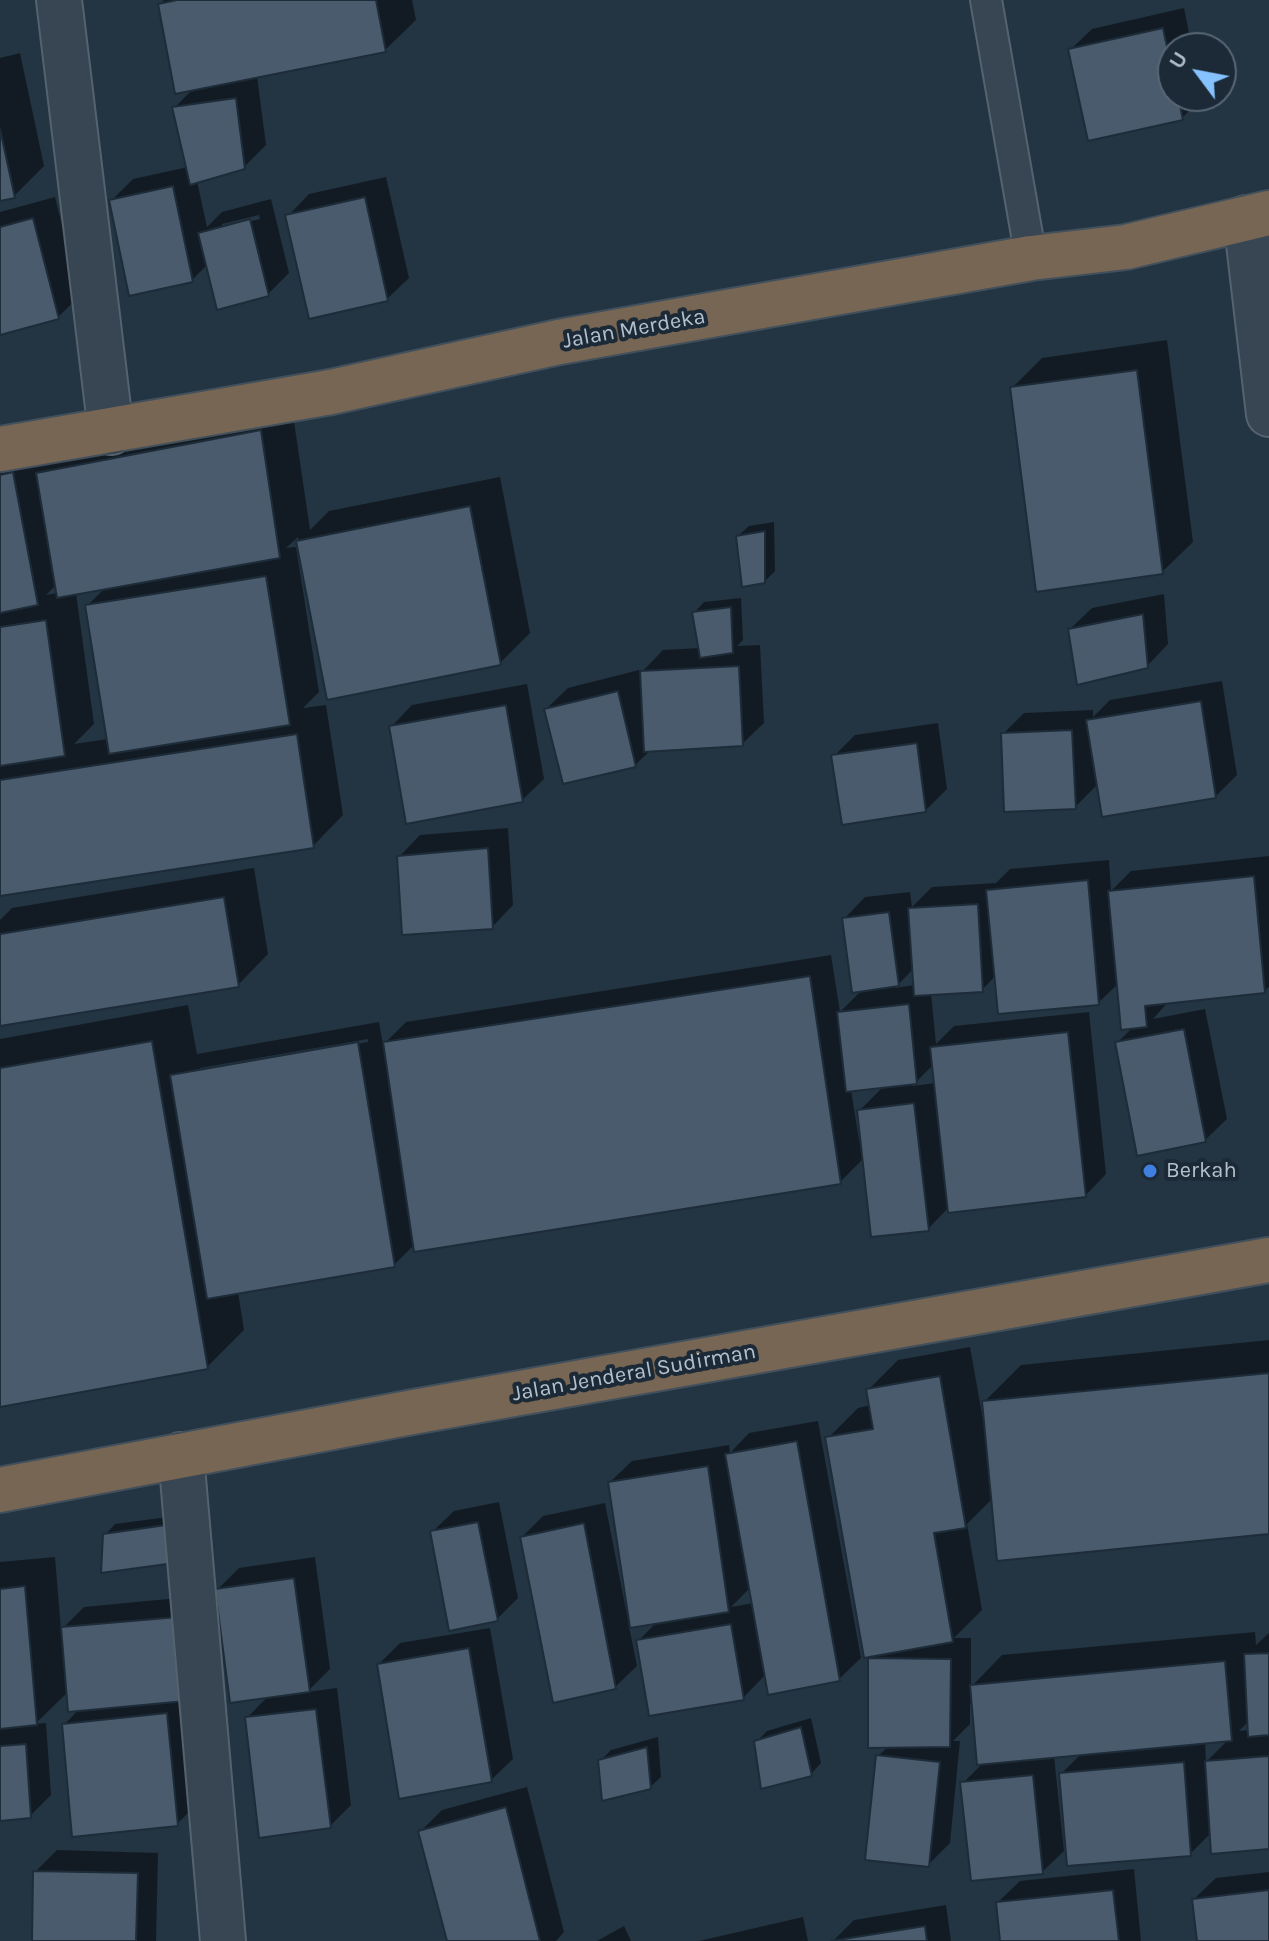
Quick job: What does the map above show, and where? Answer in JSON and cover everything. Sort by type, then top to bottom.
[{"type":"highway","name":"Jalan Merdeka","points":[[0,449],[331,392],[559,342],[1031,258],[1126,247],[1258,215]]},
{"type":"highway","name":"Jalan Jenderal Sudirman","points":[[0,1490],[1269,1260]]},
{"type":"street","points":[[59,0],[111,432]]},
{"type":"street","points":[[1258,215],[1269,414]]},
{"type":"street","points":[[181,1455],[223,1941]]},
{"type":"lane","points":[[986,0],[1031,258]]},
{"type":"building","points":[[177,0],[376,0],[386,52],[175,94],[158,4]]},
{"type":"building","points":[[1163,28],[1164,32],[1157,32],[1157,112],[1181,112],[1183,120],[1088,141],[1068,49]]},
{"type":"building","points":[[236,98],[245,169],[190,185],[172,107]]},
{"type":"building","points":[[0,129],[15,198],[0,201]]},
{"type":"building","points":[[173,186],[193,282],[129,296],[109,200]]},
{"type":"building","points":[[365,197],[388,301],[309,319],[285,215]]},
{"type":"building","points":[[33,218],[59,319],[0,335],[0,227]]},
{"type":"building","points":[[250,219],[269,296],[217,310],[198,233]]},
{"type":"building","points":[[1137,370],[1163,574],[1036,592],[1010,387]]},
{"type":"building","points":[[261,430],[280,558],[57,598],[36,473]]},
{"type":"building","points":[[13,472],[38,605],[0,613],[0,475]]},
{"type":"building","points":[[470,506],[501,665],[327,700],[296,541]]},
{"type":"building","points":[[765,531],[765,583],[742,587],[736,536]]},
{"type":"building","points":[[266,576],[290,725],[109,754],[85,605]]},
{"type":"building","points":[[731,607],[733,653],[700,658],[692,612]]},
{"type":"building","points":[[1143,614],[1148,668],[1077,685],[1068,629]]},
{"type":"building","points":[[46,620],[65,756],[0,766],[0,627]]},
{"type":"building","points":[[739,666],[743,746],[644,752],[640,671]]},
{"type":"building","points":[[618,691],[636,767],[563,784],[544,709]]},
{"type":"building","points":[[1201,701],[1216,798],[1102,817],[1086,720]]},
{"type":"building","points":[[506,705],[523,802],[406,824],[389,726]]},
{"type":"building","points":[[1072,730],[1076,809],[1004,812],[1001,733]]},
{"type":"building","points":[[297,734],[314,848],[0,896],[0,780]]},
{"type":"building","points":[[917,743],[926,812],[842,825],[831,755]]},
{"type":"building","points":[[488,848],[493,929],[402,935],[397,856]]},
{"type":"building","points":[[1254,876],[1265,993],[1145,1006],[1147,1027],[1121,1030],[1108,891]]},
{"type":"building","points":[[1088,880],[1099,1005],[998,1014],[986,890]]},
{"type":"building","points":[[224,897],[239,987],[0,1026],[0,934]]},
{"type":"building","points":[[978,904],[983,992],[914,996],[908,908]]},
{"type":"building","points":[[889,912],[899,986],[852,993],[842,918]]},
{"type":"building","points":[[810,976],[841,1184],[414,1252],[383,1042]]},
{"type":"building","points":[[909,1004],[917,1084],[846,1092],[837,1012]]},
{"type":"building","points":[[1184,1029],[1206,1142],[1137,1156],[1115,1042]]},
{"type":"building","points":[[1068,1032],[1086,1197],[948,1213],[930,1047]]},
{"type":"building","points":[[152,1041],[208,1369],[0,1407],[0,1068]]},
{"type":"building","points":[[358,1042],[395,1267],[207,1299],[170,1075]]},
{"type":"building","points":[[914,1103],[929,1231],[871,1237],[857,1110]]},
{"type":"building","points":[[1269,1373],[1269,1534],[997,1561],[982,1401]]},
{"type":"building","points":[[940,1376],[966,1528],[934,1533],[953,1642],[864,1658],[825,1437],[873,1429],[866,1389]]},
{"type":"building","points":[[797,1441],[840,1681],[768,1695],[725,1454]]},
{"type":"building","points":[[708,1466],[729,1612],[630,1628],[608,1482]]},
{"type":"building","points":[[478,1522],[498,1621],[449,1631],[430,1531]]},
{"type":"building","points":[[180,1523],[182,1562],[101,1573],[103,1534]]},
{"type":"building","points":[[584,1523],[616,1689],[553,1703],[520,1537]]},
{"type":"building","points":[[294,1578],[310,1692],[230,1703],[215,1589]]},
{"type":"building","points":[[25,1586],[37,1725],[0,1729],[0,1589]]},
{"type":"building","points":[[178,1617],[186,1701],[68,1712],[61,1627]]},
{"type":"building","points":[[731,1624],[744,1700],[649,1716],[636,1640]]},
{"type":"building","points":[[469,1648],[492,1782],[399,1799],[377,1664]]},
{"type":"building","points":[[1269,1653],[1269,1735],[1248,1737],[1244,1654]]},
{"type":"building","points":[[868,1658],[951,1659],[950,1747],[868,1748]]},
{"type":"building","points":[[1225,1661],[1232,1741],[977,1765],[970,1685]]},
{"type":"building","points":[[316,1709],[331,1828],[259,1838],[245,1717]]},
{"type":"building","points":[[167,1713],[178,1826],[72,1837],[62,1724]]},
{"type":"building","points":[[801,1727],[812,1776],[761,1789],[754,1741]]},
{"type":"building","points":[[26,1744],[31,1818],[0,1821],[0,1746]]},
{"type":"building","points":[[647,1747],[651,1789],[602,1801],[598,1760]]},
{"type":"building","points":[[876,1755],[940,1762],[929,1867],[865,1860]]},
{"type":"building","points":[[1269,1756],[1269,1849],[1211,1854],[1205,1761]]},
{"type":"building","points":[[1184,1762],[1191,1856],[1067,1866],[1059,1773]]},
{"type":"building","points":[[1033,1775],[1043,1874],[971,1881],[960,1782]]},
{"type":"building","points":[[506,1807],[540,1941],[447,1941],[418,1831]]},
{"type":"building","points":[[33,1871],[138,1873],[136,1941],[32,1941]]},
{"type":"building","points":[[1113,1890],[1119,1941],[1000,1941],[996,1902]]},
{"type":"building","points":[[1269,1890],[1269,1941],[1197,1941],[1192,1899]]},
{"type":"building","points":[[925,1926],[927,1941],[831,1941]]},
{"type":"place","name":"Berkah","points":[[1150,1171]]}]
